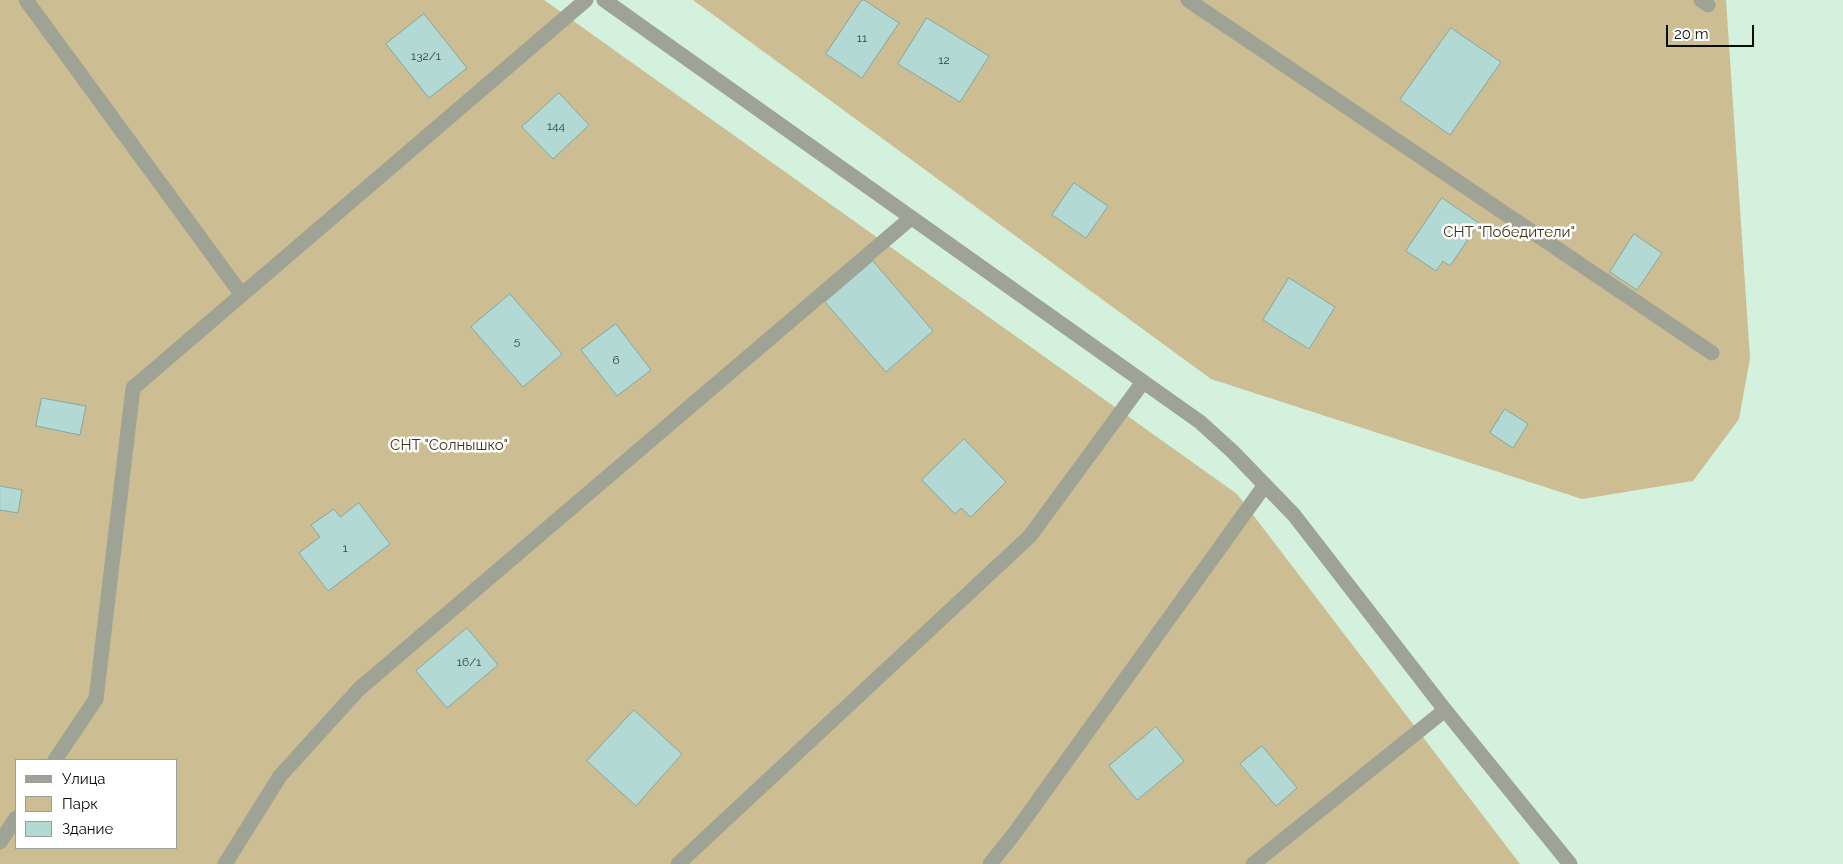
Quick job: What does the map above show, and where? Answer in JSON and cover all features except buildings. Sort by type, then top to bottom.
[{"type":"street","points":[[26,0],[242,295]]},
{"type":"street","points":[[56,759],[96,700],[133,388],[586,0]]},
{"type":"street","points":[[604,0],[1200,422],[1232,451],[1294,515],[1445,710],[1570,864]]},
{"type":"street","points":[[1188,0],[1712,353]]},
{"type":"street","points":[[226,864],[280,776],[359,689],[911,218]]},
{"type":"street","points":[[678,864],[1030,536],[1143,382]]},
{"type":"street","points":[[990,864],[1014,834],[1265,484]]},
{"type":"street","points":[[1253,864],[1445,710]]},
{"type":"street","points":[[0,842],[15,820]]},
{"type":"green space","name":"СНТ \"Солнышко\"","points":[[0,0],[544,0],[1237,494],[1520,864],[0,864]]},
{"type":"green space","name":"СНТ \"Победители\"","points":[[693,0],[1726,0],[1750,358],[1739,419],[1693,481],[1582,499],[1211,379]]}]
